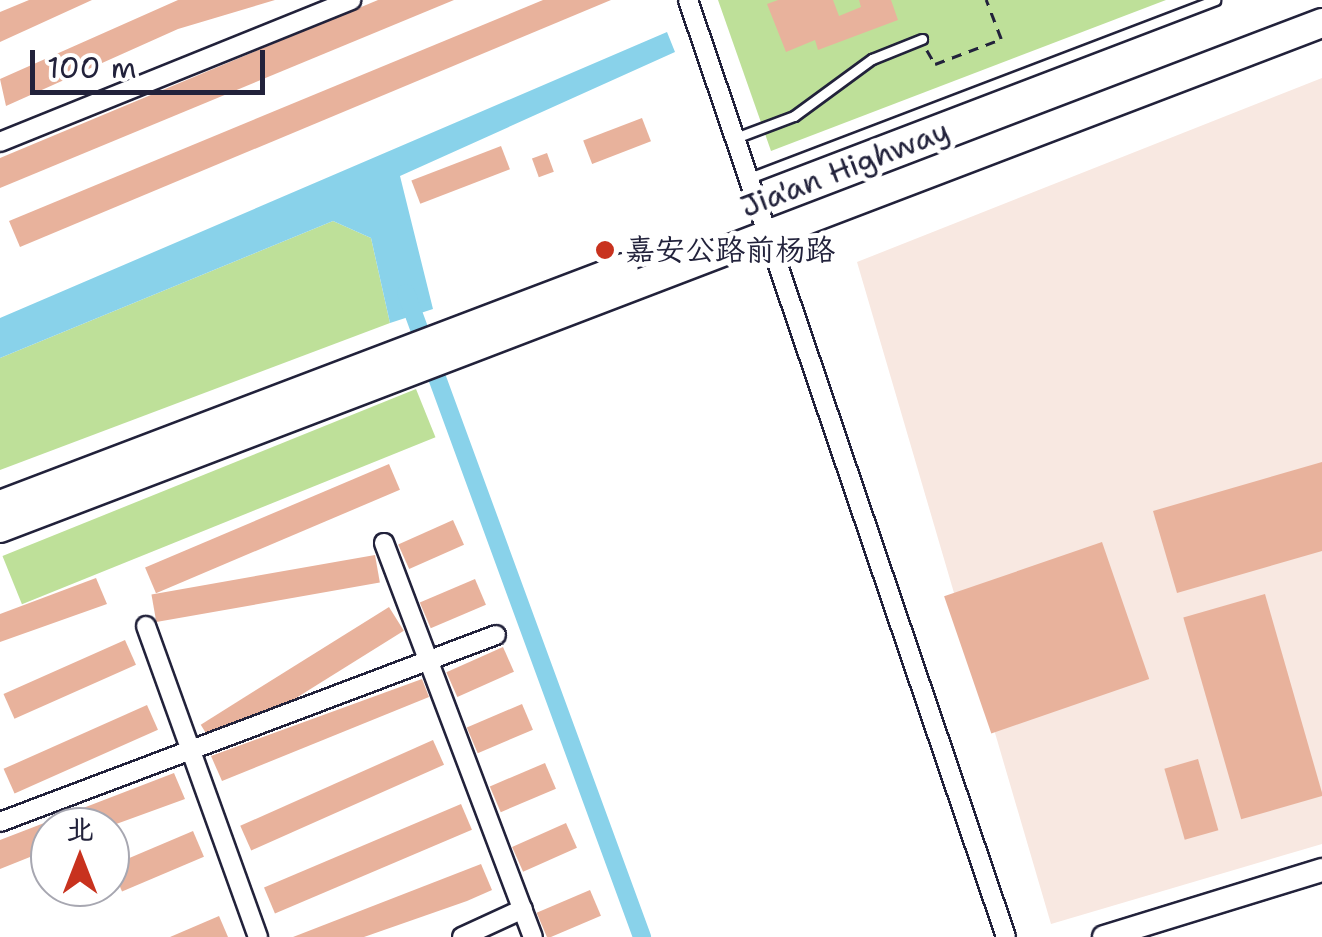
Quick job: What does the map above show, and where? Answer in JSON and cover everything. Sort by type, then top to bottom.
[{"type":"main road","name":"Jia'an Highway","points":[[0,528],[397,365],[1322,4]]},
{"type":"main road","name":"Jia'an Highway","points":[[768,223],[1322,23]]},
{"type":"main road","name":"Jia'an Highway","points":[[0,505],[397,365]]},
{"type":"street","points":[[0,142],[351,0]]},
{"type":"street","points":[[688,0],[768,223],[1006,937]]},
{"type":"street","points":[[384,544],[533,937]]},
{"type":"street","points":[[146,626],[258,937]]},
{"type":"street","points":[[0,822],[496,635]]},
{"type":"street","points":[[1104,937],[1322,870]]},
{"type":"street","points":[[462,937],[523,910]]},
{"type":"lane","points":[[752,177],[1215,0]]},
{"type":"lane","points":[[738,137],[794,116],[872,59],[922,39]]},
{"type":"path","points":[[922,39],[934,64],[1001,38],[986,0]]},
{"type":"shaded area","points":[[1322,78],[1322,844],[1051,924],[857,262]]},
{"type":"green space","points":[[718,0],[1166,0],[771,151]]},
{"type":"green space","points":[[333,221],[371,238],[390,323],[0,470],[0,358]]},
{"type":"green space","points":[[416,389],[435,437],[22,604],[2,556]]},
{"type":"water","points":[[667,32],[675,52],[400,176],[433,309],[390,323],[371,238],[333,221],[0,358],[0,318]]},
{"type":"building","points":[[29,0],[92,0],[0,42],[0,12]]},
{"type":"building","points":[[178,0],[275,0],[178,29],[6,106],[0,79]]},
{"type":"building","points":[[378,0],[454,0],[0,188],[0,158]]},
{"type":"building","points":[[543,0],[611,0],[20,247],[9,221]]},
{"type":"building","points":[[778,0],[833,0],[839,16],[861,7],[859,0],[891,0],[898,20],[818,50],[815,40],[786,52],[767,4]]},
{"type":"building","points":[[642,118],[651,141],[592,164],[583,141]]},
{"type":"building","points":[[501,146],[510,169],[420,204],[411,180]]},
{"type":"building","points":[[547,153],[554,172],[539,177],[532,158]]},
{"type":"building","points":[[1322,462],[1322,551],[1177,593],[1153,511]]},
{"type":"building","points":[[389,464],[400,490],[156,593],[145,568]]},
{"type":"building","points":[[453,520],[464,545],[409,569],[398,544]]},
{"type":"building","points":[[1102,542],[1149,679],[991,733],[944,596]]},
{"type":"building","points":[[375,555],[380,583],[156,622],[151,594]]},
{"type":"building","points":[[96,578],[107,604],[0,642],[0,614]]},
{"type":"building","points":[[475,579],[486,605],[431,628],[420,602]]},
{"type":"building","points":[[1265,594],[1322,796],[1241,819],[1183,617]]},
{"type":"building","points":[[389,607],[404,631],[216,748],[201,725]]},
{"type":"building","points":[[125,640],[136,665],[14,719],[3,694]]},
{"type":"building","points":[[503,647],[514,672],[457,697],[446,672]]},
{"type":"building","points":[[422,679],[429,697],[222,781],[211,756]]},
{"type":"building","points":[[522,704],[533,730],[478,753],[467,727]]},
{"type":"building","points":[[147,705],[158,730],[15,794],[4,769]]},
{"type":"building","points":[[433,740],[444,765],[251,850],[240,826]]},
{"type":"building","points":[[1198,759],[1218,830],[1185,840],[1164,769]]},
{"type":"building","points":[[545,763],[556,789],[501,812],[490,786]]},
{"type":"building","points":[[174,773],[185,799],[130,819],[130,807],[86,807]]},
{"type":"building","points":[[461,804],[472,830],[275,913],[264,888]]},
{"type":"building","points":[[566,823],[577,848],[523,872],[512,847]]},
{"type":"building","points":[[30,828],[30,857],[0,869],[0,840]]},
{"type":"building","points":[[193,831],[204,857],[130,888],[130,858]]},
{"type":"building","points":[[481,864],[492,890],[467,901],[364,937],[293,937]]},
{"type":"building","points":[[590,890],[601,916],[547,937],[537,913]]},
{"type":"building","points":[[219,916],[228,937],[170,937]]},
{"type":"waterway","points":[[406,293],[642,937]]},
{"type":"place","name":"嘉安公路前杨路","points":[[605,250]]}]
